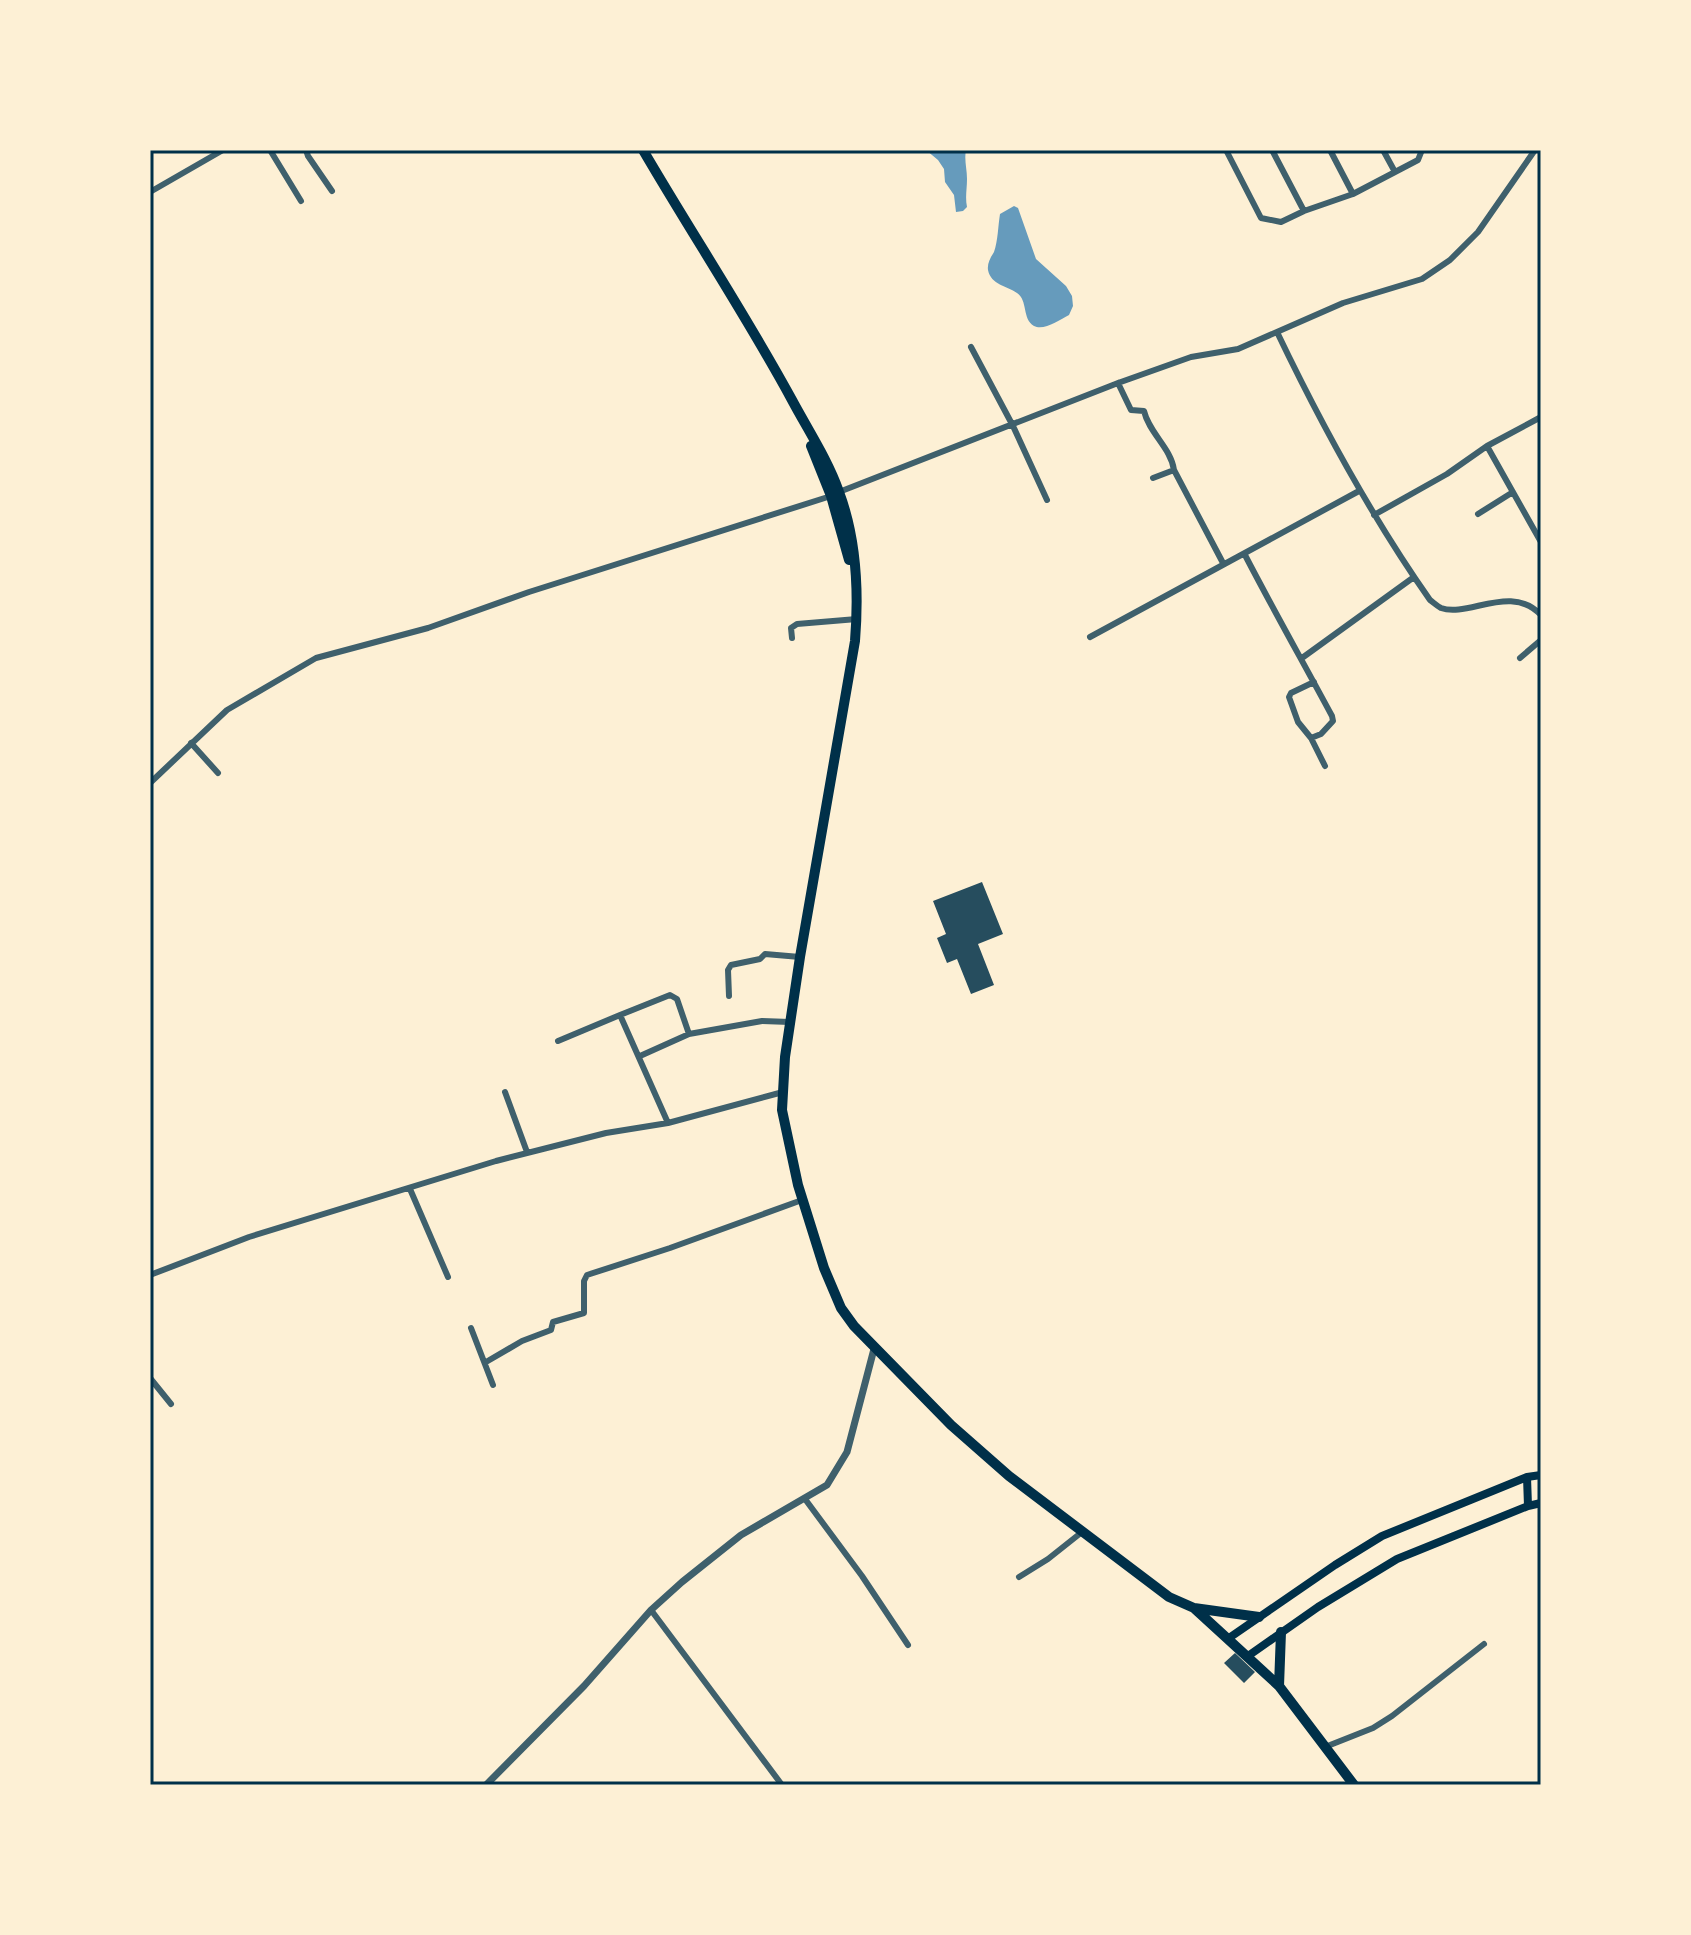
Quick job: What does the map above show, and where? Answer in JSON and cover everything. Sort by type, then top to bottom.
[{"type":"highway","points":[[643,150],[797,409],[835,494],[858,588],[857,619],[843,718],[790,1022],[782,1110],[802,1200],[824,1268],[841,1308],[874,1349],[951,1425],[1009,1476],[1169,1597],[1194,1608],[1259,1617]]},
{"type":"highway","points":[[1194,1608],[1279,1686],[1354,1785]]},
{"type":"highway","points":[[1279,1686],[1281,1632]]},
{"type":"main road","points":[[1229,1638],[1382,1536],[1527,1477],[1541,1475]]},
{"type":"main road","points":[[1527,1477],[1528,1506]]},
{"type":"main road","points":[[1248,1656],[1397,1559],[1541,1503]]},
{"type":"street","points":[[150,192],[223,150]]},
{"type":"street","points":[[270,150],[301,201]]},
{"type":"street","points":[[306,150],[332,191]]},
{"type":"street","points":[[1226,150],[1261,218],[1281,222],[1353,194],[1418,160],[1422,150]]},
{"type":"street","points":[[1272,150],[1304,211]]},
{"type":"street","points":[[1330,150],[1353,194]]},
{"type":"street","points":[[1383,150],[1395,172]]},
{"type":"street","points":[[150,783],[227,710],[316,658],[428,628],[529,592],[835,494],[1118,383],[1191,357],[1238,349],[1343,303],[1422,279],[1450,260],[1478,232],[1535,150]]},
{"type":"street","points":[[1277,332],[1359,491],[1430,600],[1442,609],[1512,602],[1533,607],[1541,615]]},
{"type":"street","points":[[971,347],[1013,426],[1047,500]]},
{"type":"street","points":[[1118,383],[1131,410],[1144,411],[1223,563]]},
{"type":"street","points":[[1374,515],[1541,417]]},
{"type":"street","points":[[1487,446],[1541,542]]},
{"type":"street","points":[[1153,478],[1174,470]]},
{"type":"street","points":[[1090,637],[1359,491]]},
{"type":"street","points":[[1478,514],[1513,492]]},
{"type":"street","points":[[1245,555],[1333,721],[1321,734],[1311,738]]},
{"type":"street","points":[[1302,658],[1414,577]]},
{"type":"street","points":[[1533,607],[1541,600]]},
{"type":"street","points":[[792,638],[791,628],[797,624],[857,619]]},
{"type":"street","points":[[1520,658],[1541,640]]},
{"type":"street","points":[[1314,682],[1291,693],[1289,697],[1298,722],[1311,738],[1325,766]]},
{"type":"street","points":[[191,743],[218,773]]},
{"type":"street","points":[[729,996],[728,970],[731,965],[760,959],[765,954],[800,957]]},
{"type":"street","points":[[558,1041],[670,995],[677,999],[689,1034]]},
{"type":"street","points":[[620,1015],[668,1123]]},
{"type":"street","points":[[640,1056],[689,1034],[762,1021],[790,1022]]},
{"type":"street","points":[[505,1092],[527,1152]]},
{"type":"street","points":[[150,1275],[249,1237],[527,1152],[606,1133],[668,1123],[784,1092]]},
{"type":"street","points":[[410,1189],[448,1277]]},
{"type":"street","points":[[486,1362],[522,1341],[550,1331],[553,1322],[584,1313],[584,1281],[587,1275],[802,1200]]},
{"type":"street","points":[[471,1328],[493,1385]]},
{"type":"street","points":[[486,1785],[584,1686],[651,1610],[741,1535],[827,1485],[847,1452],[874,1349]]},
{"type":"street","points":[[150,1378],[171,1404]]},
{"type":"street","points":[[805,1499],[908,1645]]},
{"type":"street","points":[[1019,1577],[1082,1532]]},
{"type":"street","points":[[651,1610],[782,1785]]},
{"type":"street","points":[[1325,1747],[1373,1728],[1392,1716],[1484,1644]]},
{"type":"water","points":[[926,150],[966,150],[967,207],[963,211],[956,212],[954,195],[945,182],[944,169]]},
{"type":"water","points":[[1014,206],[1018,208],[1036,259],[1066,286],[1072,296],[1073,306],[1069,315],[1047,326],[1038,327],[1030,323],[1020,296],[996,282],[988,270],[1000,214]]},
{"type":"building","points":[[982,882],[1003,934],[978,944],[994,985],[971,994],[957,959],[947,963],[937,938],[946,934],[933,901]]},
{"type":"building","points":[[1235,1653],[1255,1672],[1244,1683],[1224,1663]]}]
